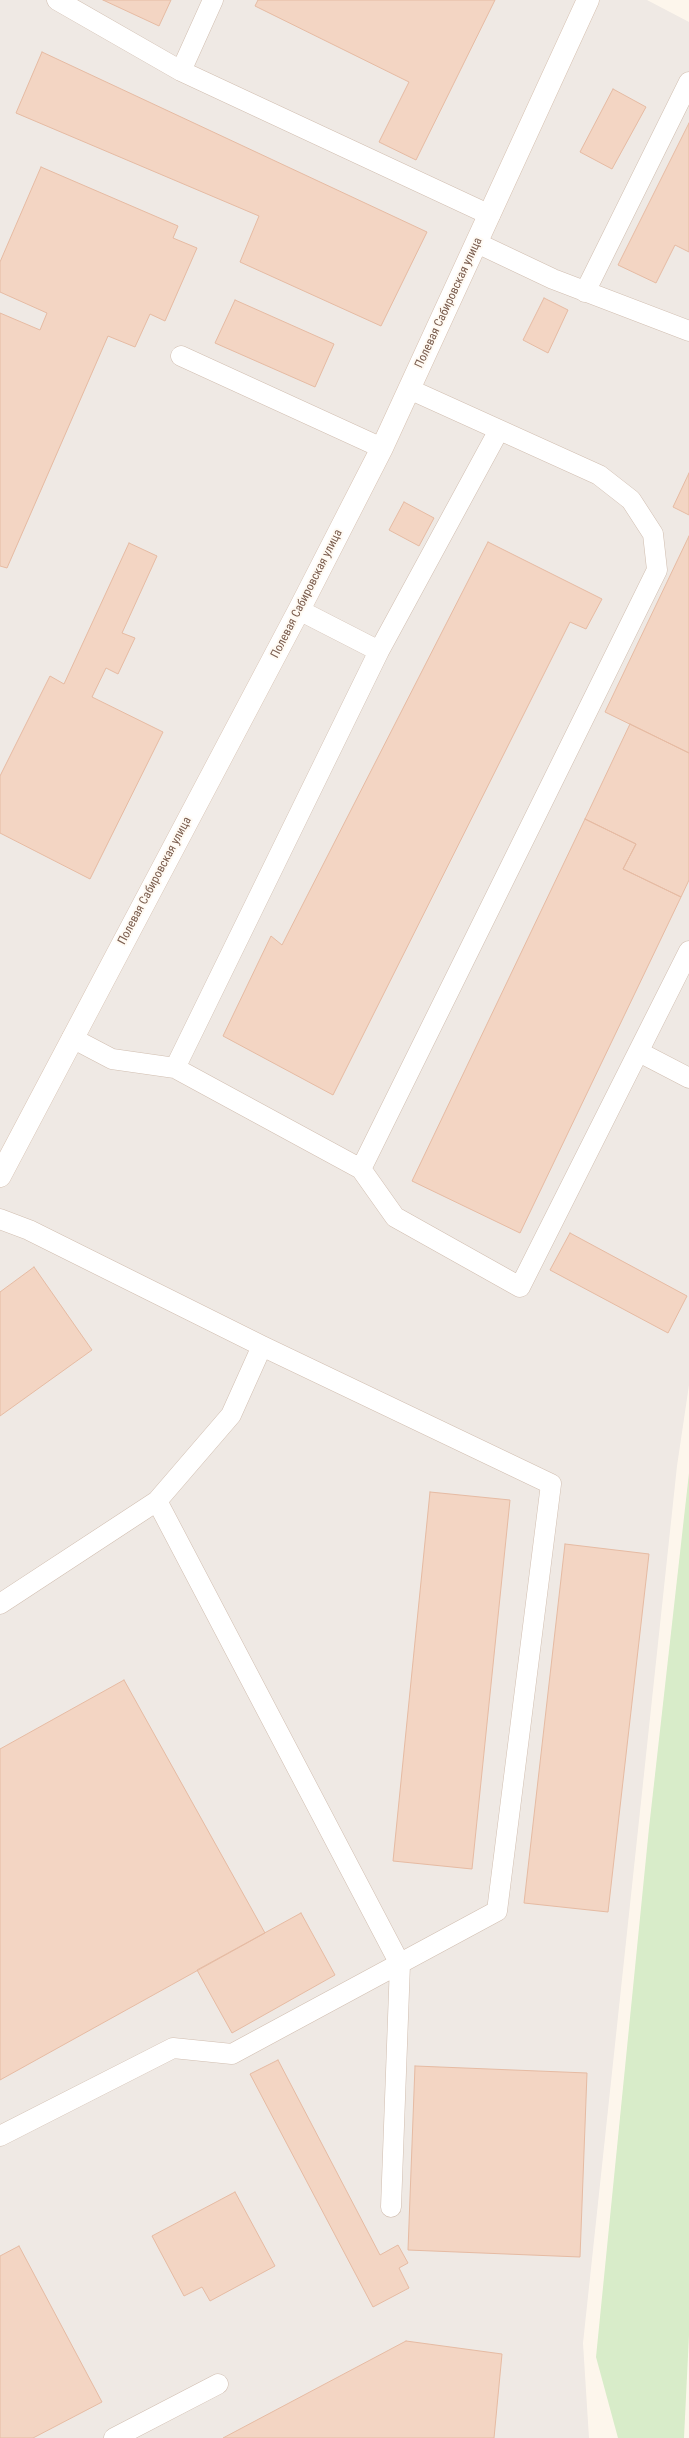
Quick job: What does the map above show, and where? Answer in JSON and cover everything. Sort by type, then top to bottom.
[{"type":"street","name":"Полевая Сабировская улица","points":[[0,1176],[299,610],[382,448],[588,0]]},
{"type":"lane","points":[[57,0],[181,71],[490,215]]},
{"type":"lane","points":[[181,71],[213,0]]},
{"type":"lane","points":[[585,292],[689,82]]},
{"type":"lane","points":[[477,243],[553,279],[689,331]]},
{"type":"lane","points":[[181,356],[382,448]]},
{"type":"lane","points":[[361,1169],[657,570],[652,534],[631,500],[600,475],[409,389]]},
{"type":"lane","points":[[176,1068],[379,651],[499,430]]},
{"type":"lane","points":[[299,610],[379,651]]},
{"type":"lane","points":[[72,1038],[112,1059],[176,1068],[361,1169],[395,1216],[520,1287],[689,951]]},
{"type":"lane","points":[[639,1052],[689,1078]]},
{"type":"lane","points":[[0,1219],[29,1230],[262,1346],[551,1484],[497,1911],[232,2054],[173,2048],[0,2136]]},
{"type":"lane","points":[[0,1604],[157,1501],[231,1415],[262,1346]]},
{"type":"lane","points":[[157,1501],[400,1964],[391,2207]]},
{"type":"lane","points":[[114,2438],[218,2384]]},
{"type":"shaded area","points":[[0,0],[647,0],[689,22],[689,1385],[677,1466],[583,2343],[589,2438],[0,2438]]},
{"type":"green space","points":[[689,1473],[689,2335],[684,2438],[618,2438],[596,2357],[649,1828]]},
{"type":"building","points":[[103,0],[171,0],[159,26]]},
{"type":"building","points":[[258,0],[495,0],[416,160],[379,142],[409,82],[255,6]]},
{"type":"building","points":[[42,52],[427,232],[381,326],[240,262],[259,216],[16,113]]},
{"type":"building","points":[[613,89],[646,107],[612,169],[580,152]]},
{"type":"building","points":[[689,123],[689,252],[675,245],[656,283],[618,265]]},
{"type":"building","points":[[41,167],[178,226],[173,238],[197,248],[165,321],[150,314],[135,347],[108,336],[7,568],[0,566],[0,313],[40,330],[47,313],[0,292],[0,262]]},
{"type":"building","points":[[544,298],[568,310],[548,353],[523,340]]},
{"type":"building","points":[[235,300],[334,344],[315,387],[215,343]]},
{"type":"building","points":[[689,473],[689,515],[673,507]]},
{"type":"building","points":[[404,502],[434,518],[419,546],[389,530]]},
{"type":"building","points":[[689,536],[689,753],[605,712]]},
{"type":"building","points":[[488,542],[602,599],[586,629],[570,622],[333,1095],[223,1036],[271,936],[282,945]]},
{"type":"building","points":[[129,543],[157,556],[122,633],[135,638],[118,674],[106,668],[92,697],[163,732],[90,879],[0,833],[0,776],[50,676],[64,684]]},
{"type":"building","points":[[630,724],[689,753],[689,880],[681,897],[623,869],[636,844],[585,819]]},
{"type":"building","points":[[585,819],[636,844],[623,869],[681,897],[520,1233],[412,1181]]},
{"type":"building","points":[[570,1233],[687,1296],[668,1333],[550,1270]]},
{"type":"building","points":[[34,1267],[92,1350],[0,1416],[0,1292]]},
{"type":"building","points":[[430,1492],[510,1500],[472,1869],[393,1861]]},
{"type":"building","points":[[565,1544],[649,1554],[608,1912],[524,1903]]},
{"type":"building","points":[[124,1680],[265,1933],[0,2080],[0,1749]]},
{"type":"building","points":[[301,1913],[335,1975],[232,2033],[197,1970]]},
{"type":"building","points":[[278,2060],[380,2255],[398,2245],[408,2263],[399,2268],[409,2288],[373,2307],[250,2074]]},
{"type":"building","points":[[415,2066],[587,2073],[580,2257],[408,2250]]},
{"type":"building","points":[[235,2192],[275,2266],[210,2301],[202,2287],[184,2296],[152,2236]]},
{"type":"building","points":[[19,2246],[102,2402],[33,2438],[0,2438],[0,2256]]},
{"type":"building","points":[[406,2341],[502,2354],[494,2438],[223,2438]]}]
